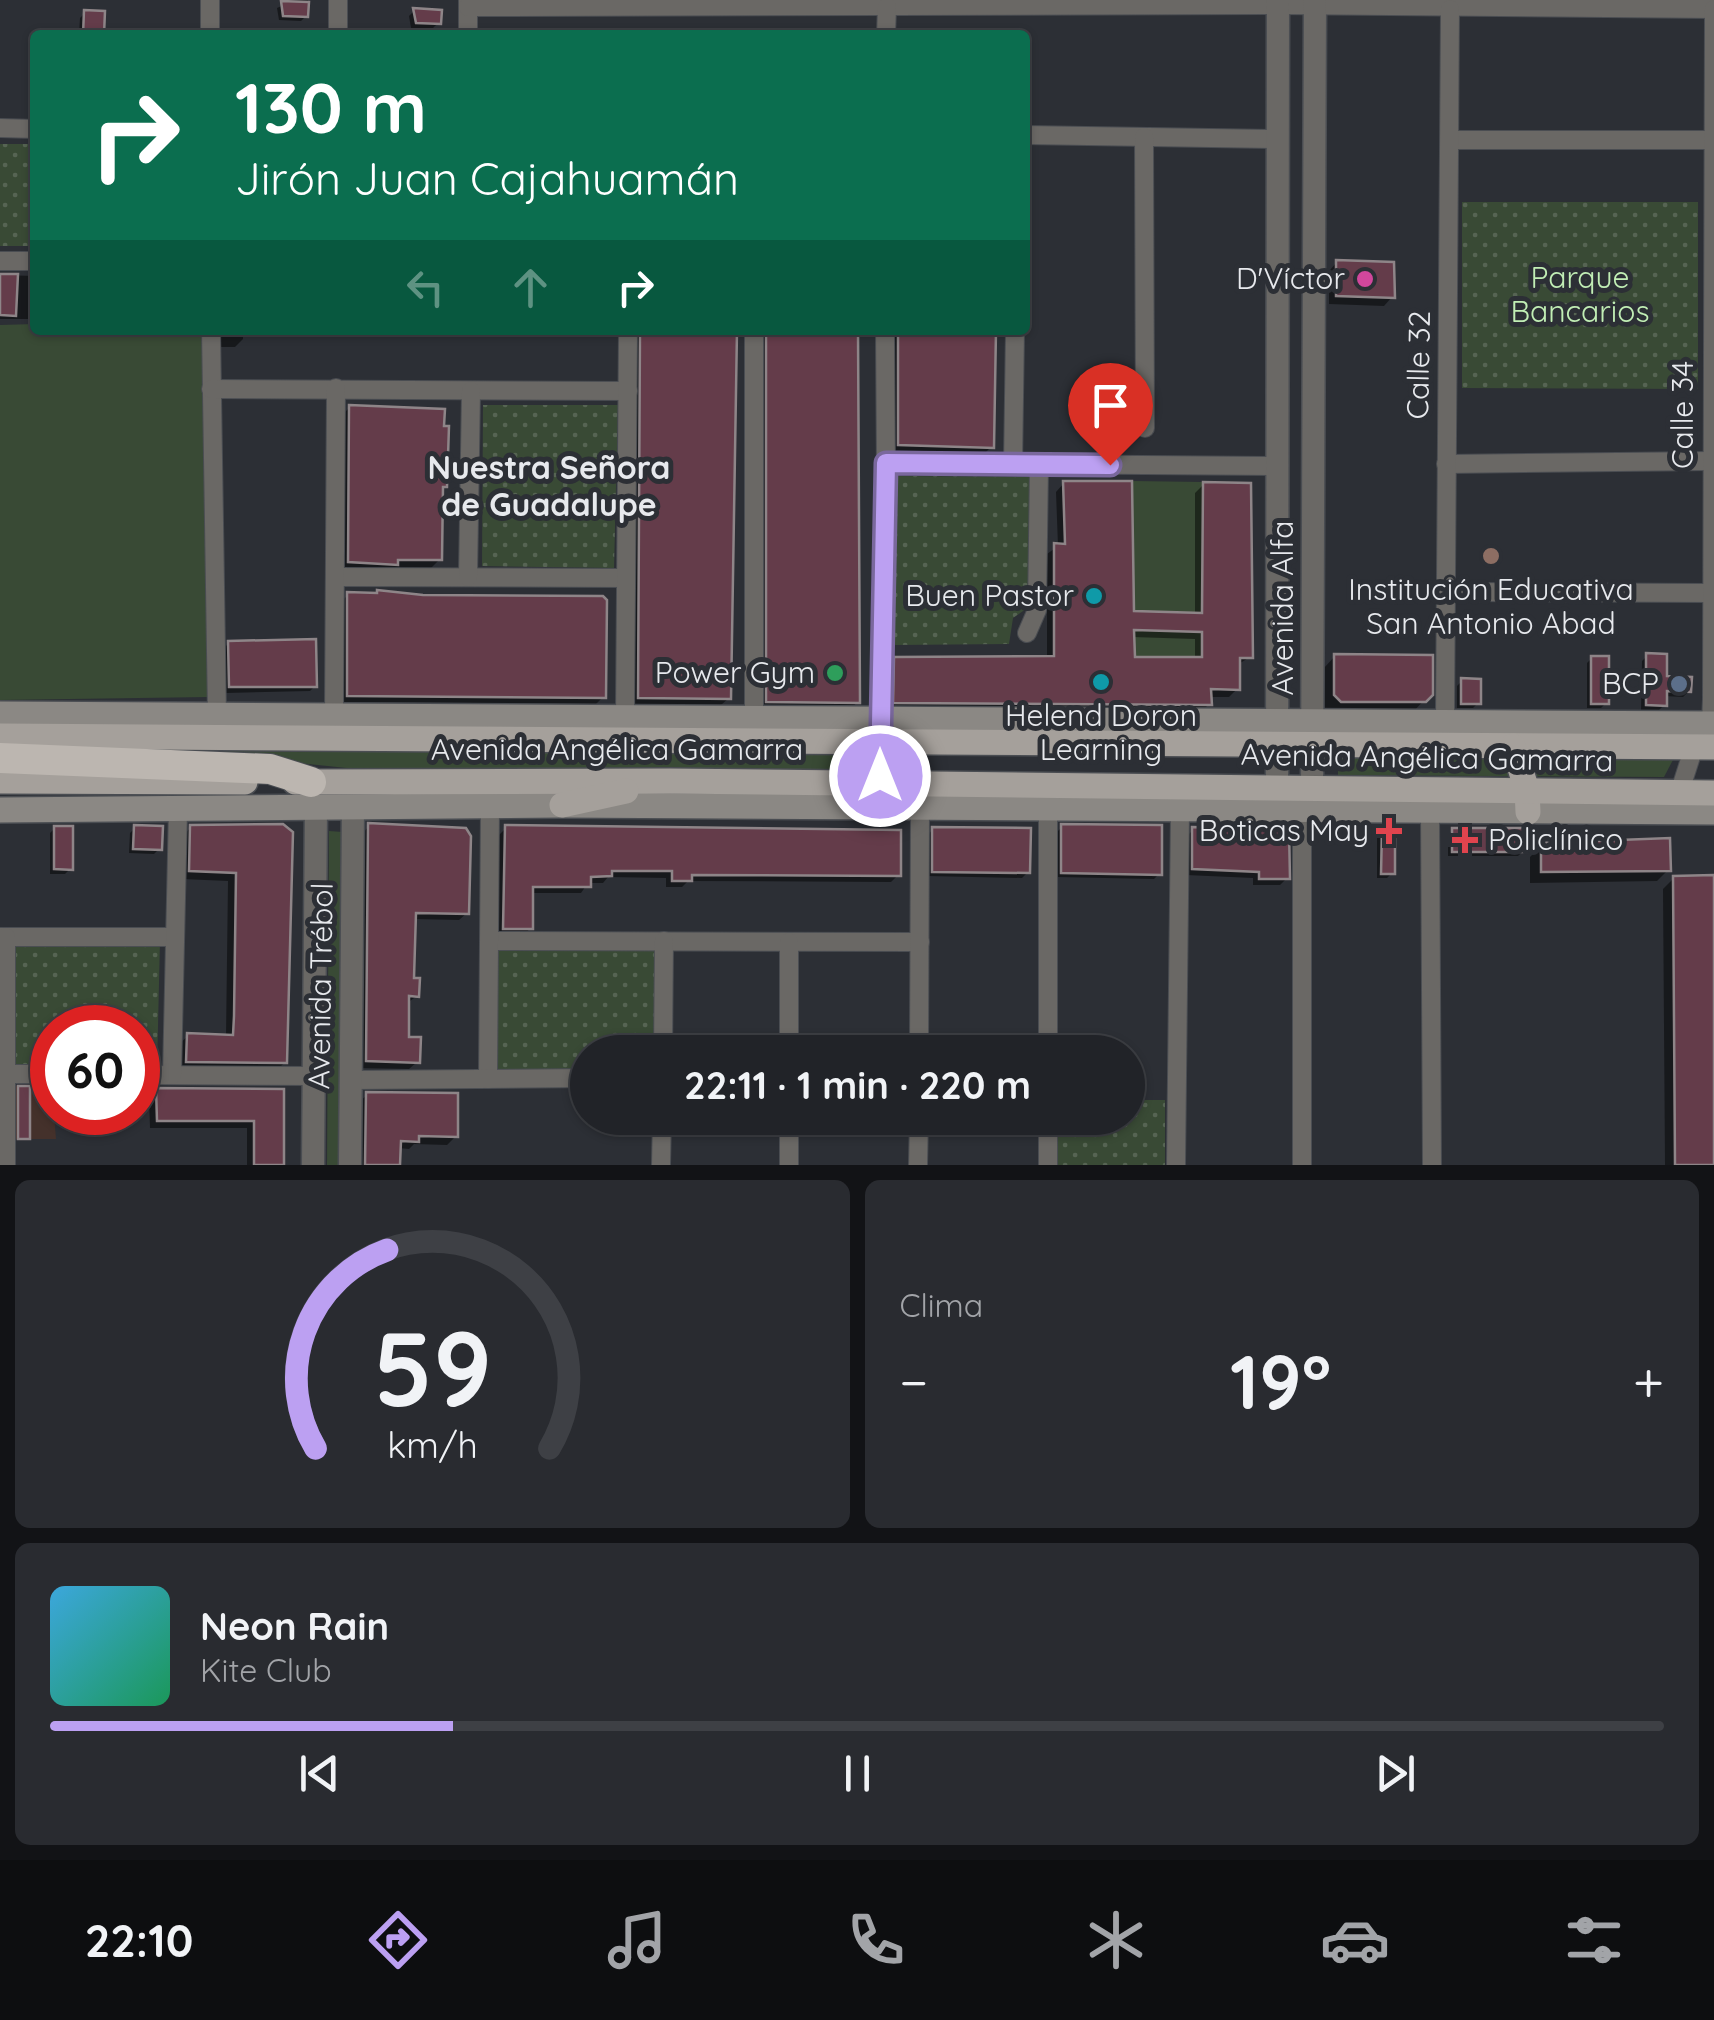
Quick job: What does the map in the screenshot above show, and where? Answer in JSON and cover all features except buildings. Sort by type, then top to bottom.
[{"type":"highway","points":[[0,758],[270,769],[313,795]]},
{"type":"main road","name":"Avenida Angélica Gamarra","points":[[0,714],[624,718],[754,730]]},
{"type":"main road","points":[[298,737],[334,715]]},
{"type":"main road","name":"Avenida Angélica Gamarra","points":[[1313,733],[1445,721],[1708,735]]},
{"type":"main road","name":"Avenida Angélica Gamarra","points":[[0,736],[298,737],[754,730],[1277,732],[1513,746],[1708,735]]},
{"type":"main road","points":[[875,784],[883,764],[880,730]]},
{"type":"main road","points":[[1513,746],[1527,801]]},
{"type":"main road","name":"Avenida Angélica Gamarra","points":[[0,781],[313,795],[353,807],[562,805],[1180,811],[1307,800],[1677,803],[1714,812]]},
{"type":"main road","name":"Avenida Angélica Gamarra","points":[[0,810],[178,810],[313,795],[670,781],[1277,789],[1307,800],[1430,812],[1527,801]]},
{"type":"main road","points":[[562,805],[670,781]]},
{"type":"main road","name":"Avenida Angélica Gamarra","points":[[1677,803],[1714,793]]},
{"type":"street","points":[[210,0],[210,30]]},
{"type":"street","points":[[338,0],[338,30]]},
{"type":"street","points":[[468,30],[468,3],[886,8],[1315,3],[1450,9],[1714,9]]},
{"type":"street","name":"Avenida Alfa","points":[[1277,789],[1278,3]]},
{"type":"street","name":"Avenida Alfa","points":[[1307,800],[1313,733],[1315,3]]},
{"type":"street","points":[[886,8],[886,30]]},
{"type":"street","name":"Calle 32","points":[[1445,721],[1450,9]]},
{"type":"street","name":"Calle 34","points":[[1677,803],[1708,735],[1714,9]]},
{"type":"street","points":[[0,128],[30,128]]},
{"type":"street","points":[[1030,135],[1277,139]]},
{"type":"street","points":[[1144,137],[1145,428]]},
{"type":"street","points":[[1450,140],[1711,140]]},
{"type":"street","points":[[0,262],[30,262]]},
{"type":"street","points":[[211,335],[217,715]]},
{"type":"street","points":[[624,718],[628,335]]},
{"type":"street","points":[[754,335],[754,730]]},
{"type":"street","points":[[880,730],[885,335]]},
{"type":"street","points":[[1014,466],[1015,335]]},
{"type":"street","points":[[334,715],[336,388]]},
{"type":"street","points":[[211,389],[628,391]]},
{"type":"street","points":[[468,577],[471,391]]},
{"type":"street","points":[[1446,464],[1710,461]]},
{"type":"street","points":[[886,463],[1279,466]]},
{"type":"street","points":[[1027,633],[1037,610],[1039,465]]},
{"type":"street","points":[[335,576],[625,578]]},
{"type":"street","points":[[1446,592],[1710,593]]},
{"type":"street","name":"Avenida Trébol","points":[[313,795],[313,1165]]},
{"type":"street","points":[[1302,1165],[1307,800]]},
{"type":"street","points":[[488,1079],[490,806]]},
{"type":"street","name":"Avenida Trébol","points":[[350,1165],[353,807]]},
{"type":"street","points":[[919,1035],[920,809]]},
{"type":"street","points":[[172,1075],[178,810]]},
{"type":"street","points":[[1048,810],[1048,1035]]},
{"type":"street","points":[[1176,1165],[1180,811]]},
{"type":"street","points":[[1430,812],[1432,1165]]},
{"type":"street","points":[[6,1165],[3,937],[175,937]]},
{"type":"street","points":[[490,941],[920,942]]},
{"type":"street","points":[[663,1035],[664,942]]},
{"type":"street","points":[[789,1035],[790,942]]},
{"type":"street","points":[[6,1074],[30,1074]]},
{"type":"street","points":[[160,1075],[312,1076]]},
{"type":"street","points":[[350,1080],[570,1078]]},
{"type":"street","points":[[661,1165],[662,1135]]},
{"type":"street","points":[[789,1135],[789,1165]]},
{"type":"street","points":[[918,1135],[918,1165]]},
{"type":"street","points":[[1048,1135],[1048,1165]]},
{"type":"shaded area","points":[[15,1086],[30,1086],[30,1135],[56,1135],[56,1139],[14,1139]]},
{"type":"green space","points":[[0,144],[30,144],[30,246],[0,246]]},
{"type":"green space","name":"Parque Bancarios","points":[[1462,202],[1698,202],[1698,389],[1462,388]]},
{"type":"green space","points":[[30,324],[30,335],[203,335],[209,697],[0,700],[0,325]]},
{"type":"green space","points":[[483,405],[618,405],[614,568],[482,566]]},
{"type":"green space","points":[[894,476],[1032,477],[1030,606],[1013,618],[1009,644],[893,645]]},
{"type":"green space","points":[[1132,481],[1203,482],[1202,657],[1135,657]]},
{"type":"green space","points":[[0,743],[862,752],[861,774],[385,772],[241,757]]},
{"type":"green space","points":[[1338,757],[1674,758],[1664,777],[1338,775]]},
{"type":"green space","points":[[329,831],[343,832],[341,1165],[327,1165]]},
{"type":"green space","points":[[12,940],[160,940],[158,1005],[30,1005],[30,1066],[13,1066]]},
{"type":"green space","points":[[496,948],[656,949],[655,1035],[570,1035],[570,1069],[495,1069]]},
{"type":"green space","points":[[1145,1100],[1165,1100],[1165,1165],[1057,1165],[1057,1135],[1145,1135]]},
{"type":"place","name":"D'Víctor","points":[[1365,279]]},
{"type":"place","name":"Institución Educativa San Antonio Abad","points":[[1491,556]]},
{"type":"place","name":"Buen Pastor","points":[[1094,596]]},
{"type":"place","name":"Power Gym","points":[[835,673]]},
{"type":"place","name":"Helend Doron Learning","points":[[1101,682]]},
{"type":"place","name":"BCP","points":[[1679,684]]},
{"type":"place","name":"Boticas May","points":[[1389,831]]},
{"type":"place","name":"Policlínico","points":[[1465,840]]},
{"type":"district","name":"Nuestra Señora de Guadalupe","points":[[549,486]]},
{"type":"route","points":[[880,776],[886,463],[1110,465]]}]
